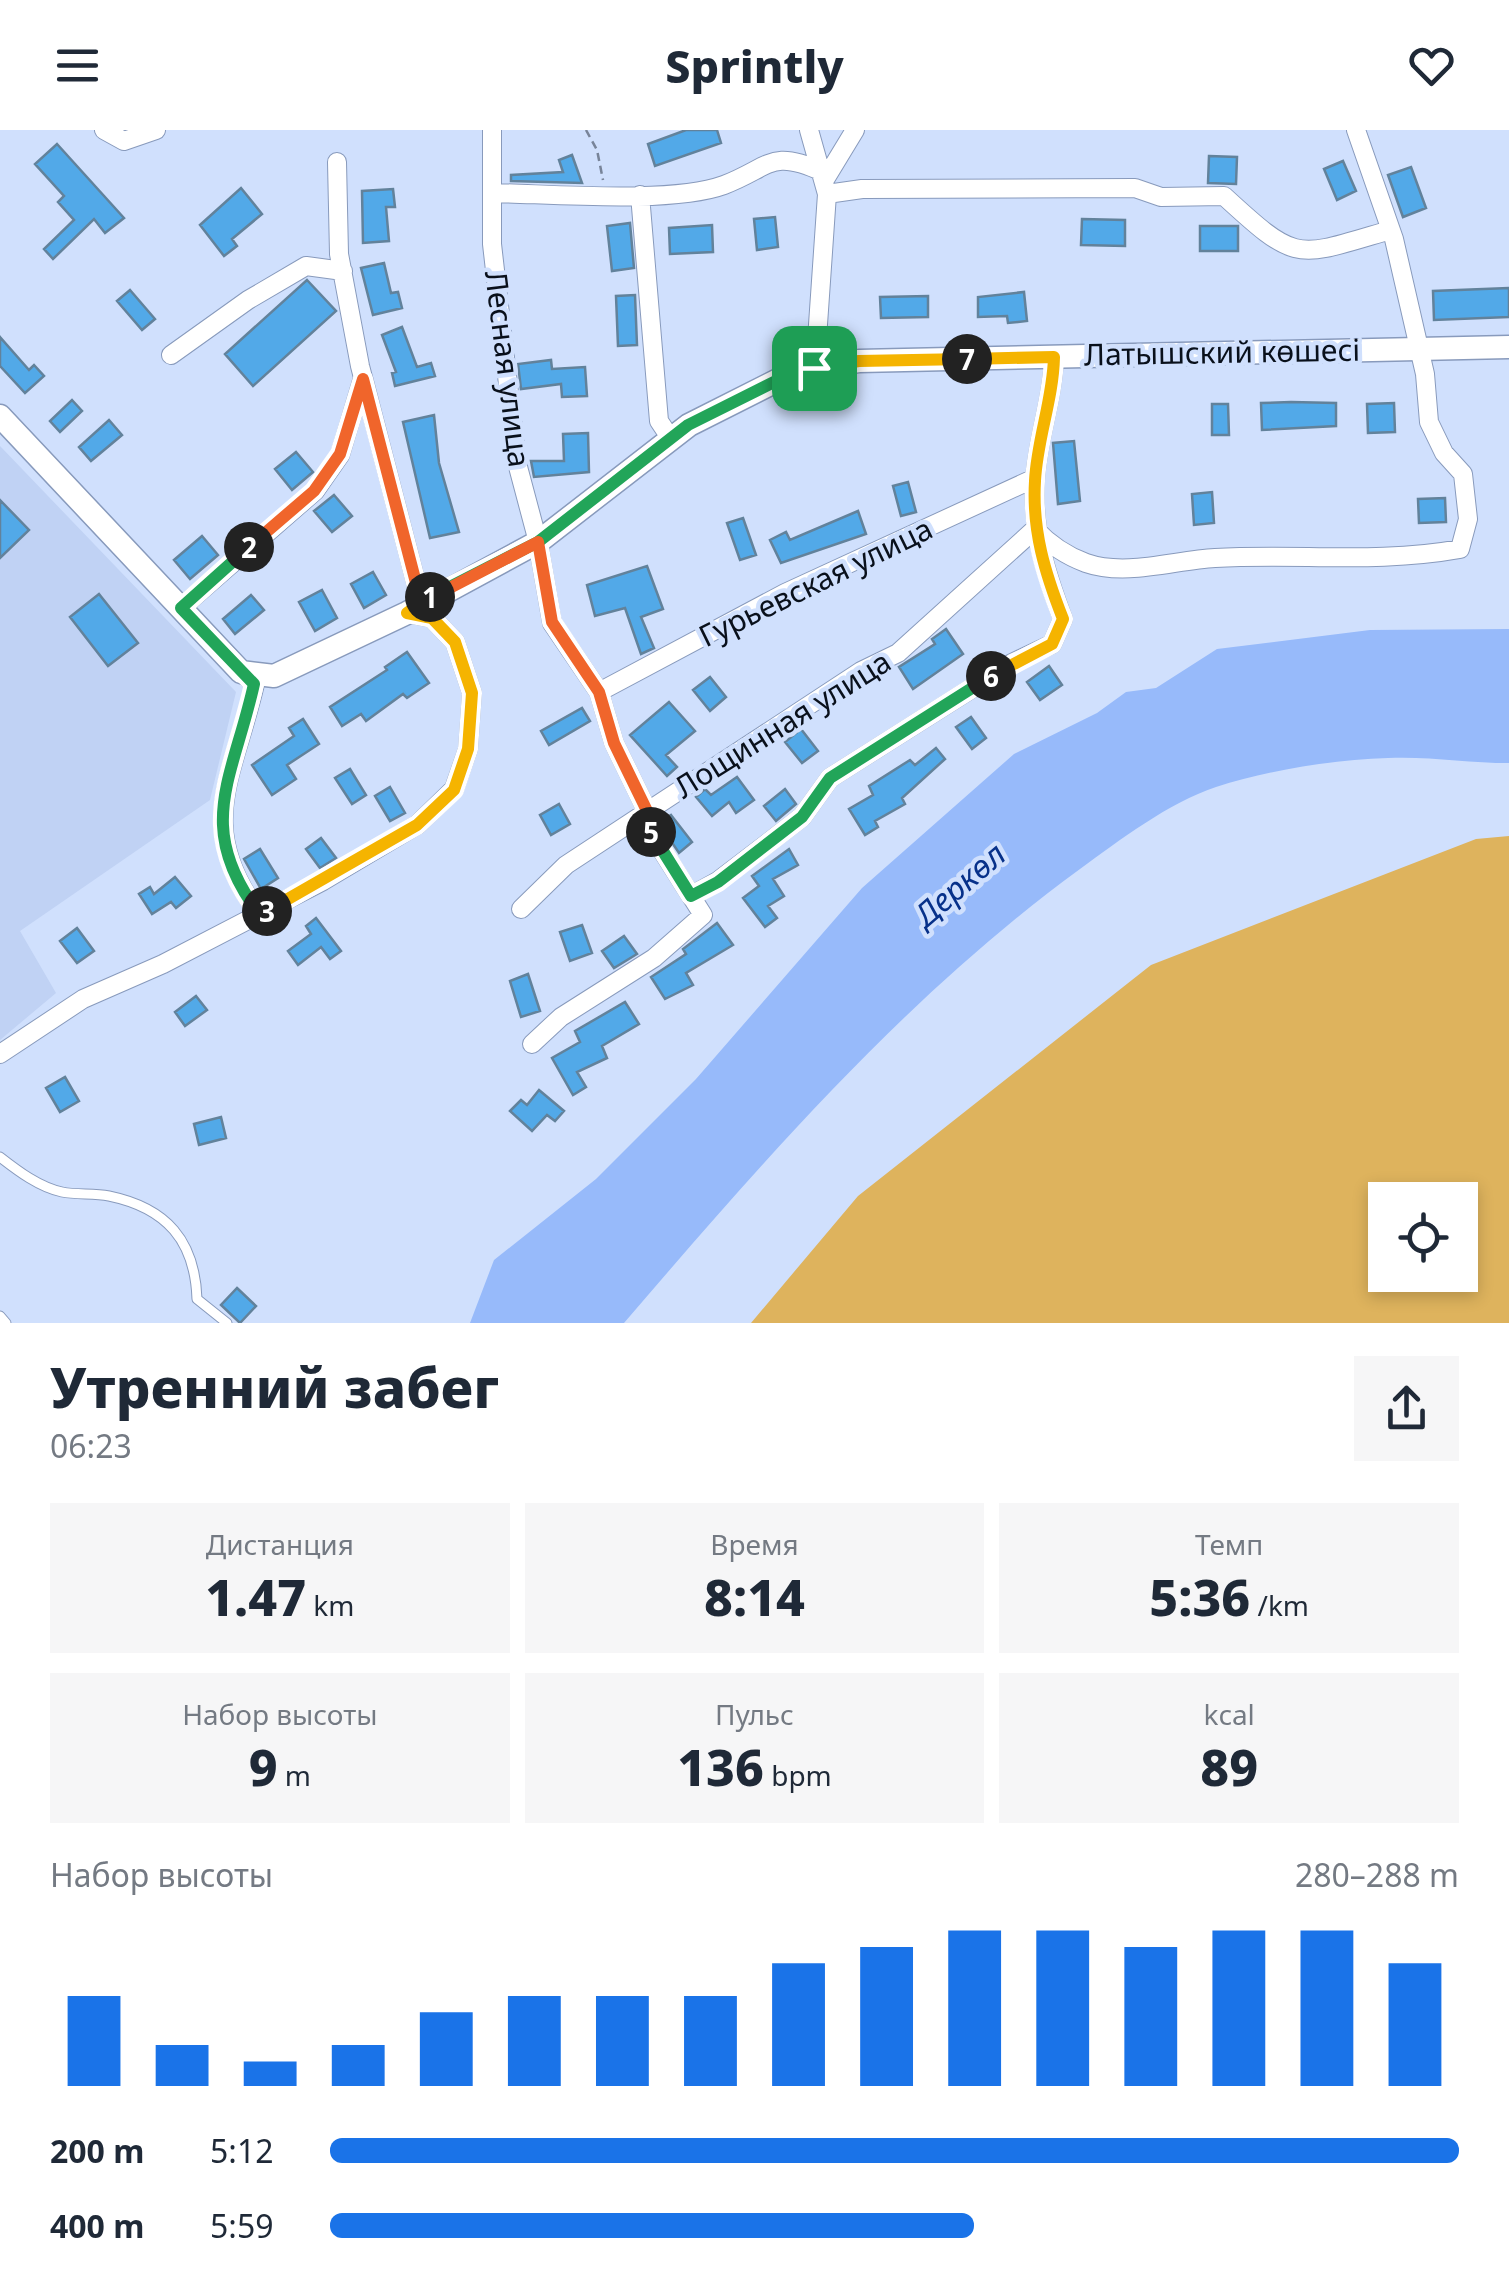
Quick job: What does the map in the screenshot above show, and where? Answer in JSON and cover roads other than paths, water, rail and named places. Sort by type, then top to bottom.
[{"type":"street","points":[[104,130],[124,141],[156,130]]},
{"type":"street","name":"Лесная улица","points":[[492,130],[492,244],[516,463],[538,542],[552,622],[599,692],[614,743],[648,813],[651,833],[703,915],[654,958],[561,1017],[532,1044]]},
{"type":"street","points":[[809,130],[825,182],[814,368]]},
{"type":"street","points":[[825,182],[855,130]]},
{"type":"street","points":[[1035,529],[1048,544],[1088,564],[1151,567],[1271,556],[1404,559],[1460,549],[1468,518],[1463,474],[1444,454],[1428,422],[1419,349],[1390,230],[1356,130]]},
{"type":"street","points":[[494,193],[640,195],[721,186],[767,163],[792,158],[825,182],[862,189],[1135,188],[1160,196],[1224,196],[1270,238],[1290,250],[1324,249],[1390,230]]},
{"type":"street","points":[[0,1054],[83,999],[260,915],[417,825],[454,790],[468,749],[472,693],[455,642],[432,618],[414,608],[343,271],[336,162]]},
{"type":"street","points":[[640,195],[659,421],[671,439]]},
{"type":"street","points":[[171,356],[248,300],[306,266],[343,271]]},
{"type":"street","name":"Латышский көшесі","points":[[241,672],[274,676],[538,542],[688,425],[798,370],[859,361],[1509,347]]},
{"type":"street","points":[[691,896],[718,882],[802,817],[830,778],[1012,663],[1052,644],[1063,619],[1042,563],[1035,529],[1035,478],[1053,394],[1054,357]]},
{"type":"street","points":[[181,608],[314,491],[340,454],[363,379]]},
{"type":"street","points":[[0,416],[254,684],[220,820],[236,882],[260,915]]},
{"type":"street","name":"Гурьевская улица","points":[[599,692],[785,593],[1035,478]]},
{"type":"street","name":"Лощинная улица","points":[[521,909],[566,865],[861,671],[898,652],[963,599],[1035,529]]},
{"type":"lane","points":[[0,1157],[20,1174],[61,1192],[107,1195],[145,1206],[175,1228],[196,1266],[198,1299],[227,1323]]},
{"type":"lane","points":[[0,1316],[6,1323]]},
{"type":"water","name":"Деркөл","points":[[1509,629],[1509,763],[1403,758],[1323,764],[1236,781],[1180,802],[1111,846],[1016,918],[896,1025],[784,1141],[624,1323],[470,1323],[494,1260],[596,1179],[696,1079],[862,888],[1014,754],[1097,713],[1126,692],[1156,688],[1217,649],[1370,630]]}]
